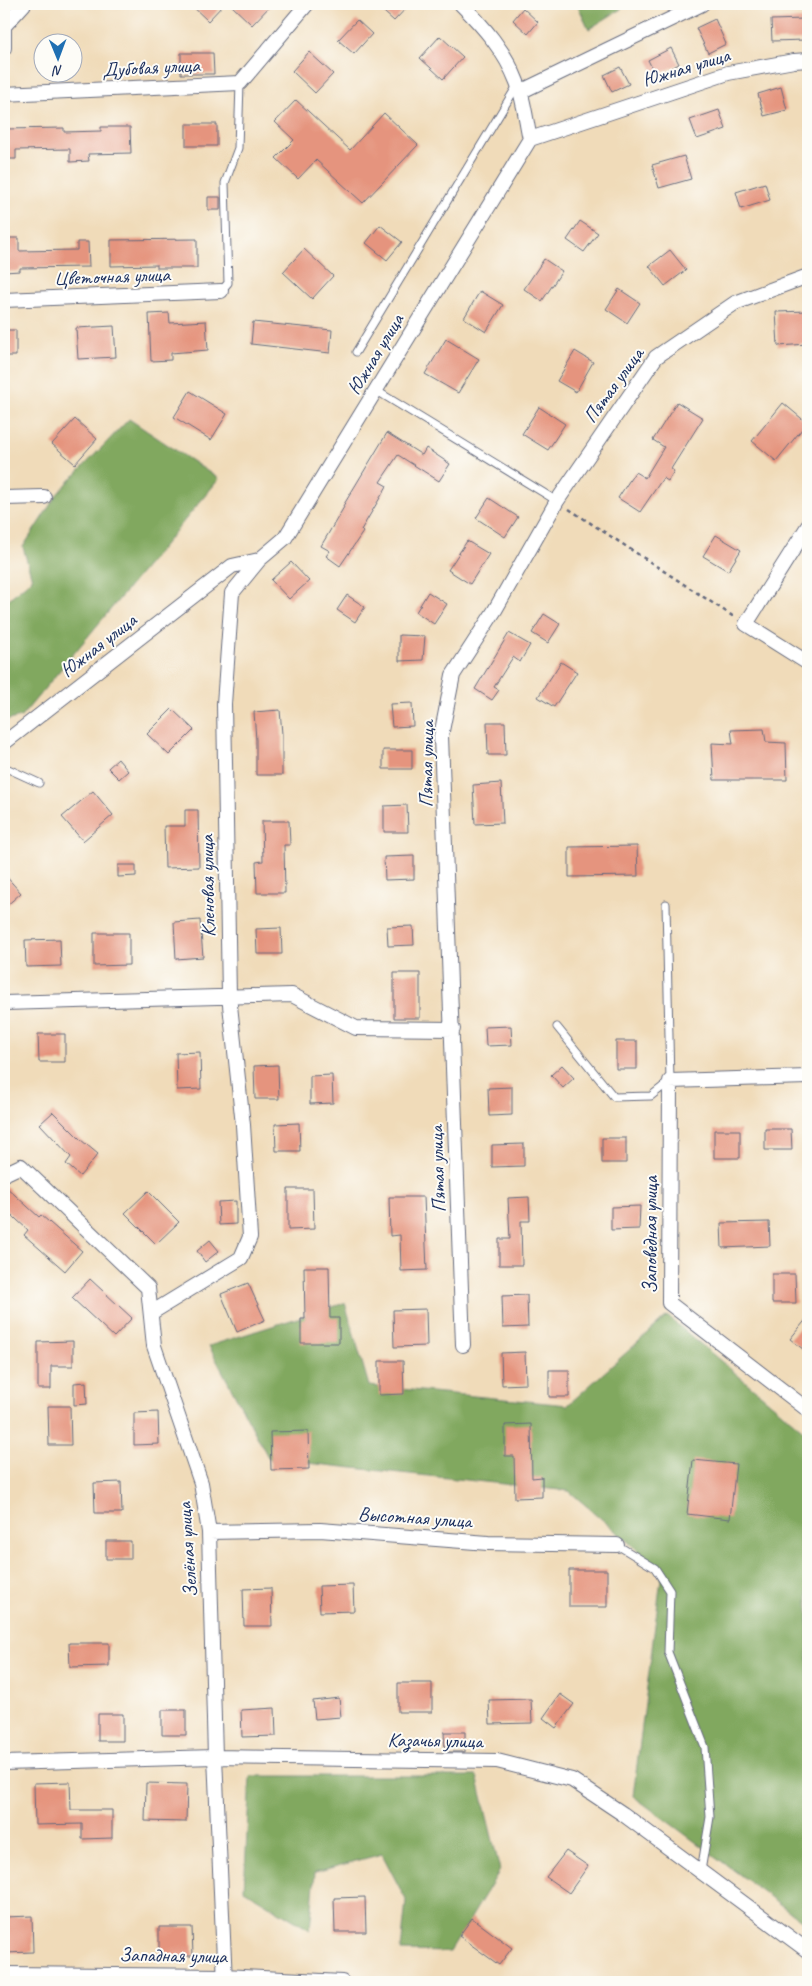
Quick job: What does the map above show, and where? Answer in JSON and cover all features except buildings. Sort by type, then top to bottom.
[{"type":"street","points":[[4,48],[4,26],[24,4]]},
{"type":"street","points":[[240,83],[307,4]]},
{"type":"street","points":[[461,4],[481,24],[502,52],[519,88],[530,139]]},
{"type":"street","points":[[519,88],[702,4]]},
{"type":"street","name":"Южная улица","points":[[4,743],[232,566],[259,560],[285,538],[530,139],[728,73],[808,60]]},
{"type":"street","name":"Дубовая улица","points":[[4,94],[240,83]]},
{"type":"street","name":"Пятая улица","points":[[463,1345],[442,736],[453,675],[495,610],[557,501],[656,357],[735,302],[808,276]]},
{"type":"street","name":"Цветочная улица","points":[[4,300],[221,291]]},
{"type":"street","points":[[4,498],[44,498]]},
{"type":"street","points":[[808,526],[746,624],[808,663]]},
{"type":"street","name":"Кленовая улица","points":[[151,1313],[241,1258],[250,1237],[244,1125],[229,996],[224,695],[232,592],[259,560]]},
{"type":"street","points":[[4,1003],[292,995],[356,1028],[452,1029]]},
{"type":"street","points":[[670,1081],[808,1077]]},
{"type":"street","name":"Заповедная улица","points":[[670,1081],[669,1303],[808,1410]]},
{"type":"street","name":"Зелёная улица","points":[[4,1174],[21,1166],[148,1288],[154,1346],[201,1483],[209,1532],[215,1757],[224,1979]]},
{"type":"street","name":"Высотная улица","points":[[209,1532],[320,1530],[488,1543],[617,1546]]},
{"type":"street","name":"Казачья улица","points":[[4,1763],[215,1757],[496,1761],[572,1780],[623,1814],[808,1951]]},
{"type":"street","name":"Западная улица","points":[[4,1974],[342,1982]]},
{"type":"lane","points":[[221,291],[228,283],[225,183],[238,148],[240,83]]},
{"type":"lane","points":[[356,352],[519,88]]},
{"type":"lane","points":[[377,391],[557,501]]},
{"type":"lane","points":[[4,767],[39,783]]},
{"type":"lane","points":[[557,1027],[614,1097],[651,1096],[670,1081],[666,904]]},
{"type":"lane","points":[[617,1546],[655,1568],[670,1591],[668,1652],[705,1747],[710,1817],[701,1871]]},
{"type":"path","points":[[557,501],[746,624]]},
{"type":"green space","points":[[577,4],[629,4],[589,29]]},
{"type":"green space","points":[[129,419],[219,479],[21,717],[4,721],[4,603],[32,579],[23,547],[58,493]]},
{"type":"green space","points":[[345,1303],[369,1386],[568,1405],[667,1316],[808,1434],[808,1925],[633,1796],[662,1571],[569,1491],[269,1459],[209,1346]]},
{"type":"green space","points":[[250,1776],[477,1776],[500,1870],[450,1952],[401,1951],[406,1900],[382,1854],[315,1872],[310,1930],[244,1890]]}]
